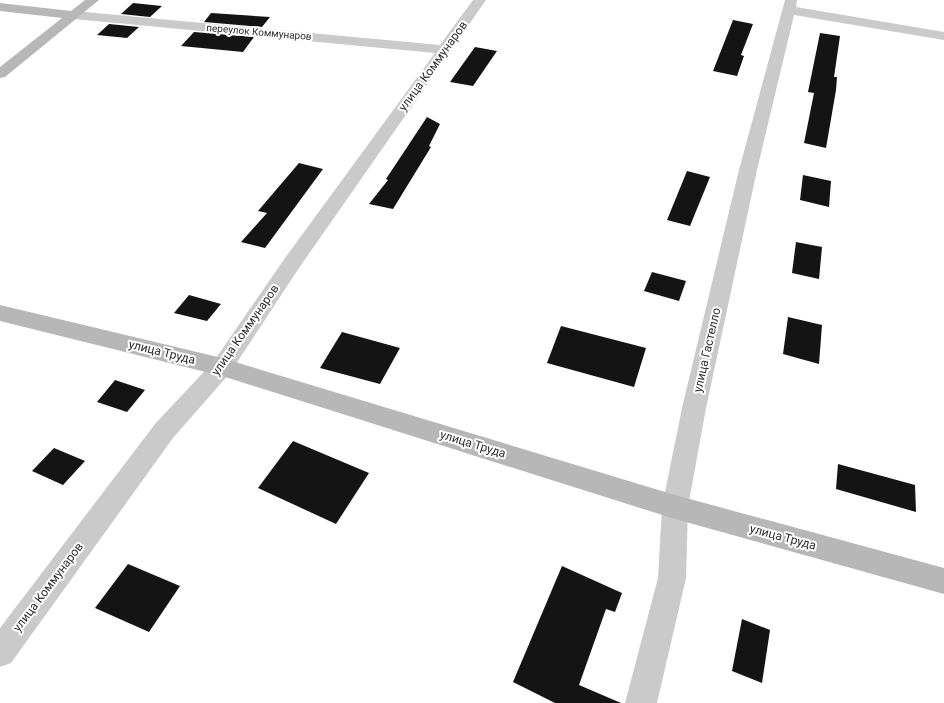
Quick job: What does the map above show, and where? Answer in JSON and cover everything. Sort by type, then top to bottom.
[{"type":"street","points":[[0,74],[93,0]]},
{"type":"street","name":"улица Коммунаров","points":[[0,652],[164,432],[222,367],[292,263],[480,0]]},
{"type":"street","points":[[790,5],[944,36]]},
{"type":"street","name":"улица Гастелло","points":[[641,703],[672,578],[675,507],[694,408],[748,170],[790,5]]},
{"type":"street","points":[[0,7],[74,15]]},
{"type":"street","name":"переулок Коммунаров","points":[[74,15],[444,50]]},
{"type":"street","name":"улица Труда","points":[[0,313],[222,367],[675,507],[944,581]]},
{"type":"building","points":[[133,3],[162,6],[150,17],[121,14]]},
{"type":"building","points":[[211,13],[270,17],[262,27],[204,22]]},
{"type":"building","points":[[733,20],[753,24],[741,55],[744,56],[737,76],[713,71]]},
{"type":"building","points":[[109,24],[139,27],[127,38],[97,35]]},
{"type":"building","points":[[194,32],[254,37],[243,52],[181,46]]},
{"type":"building","points":[[820,33],[840,36],[834,77],[837,77],[836,90],[826,148],[804,143],[814,93],[808,92]]},
{"type":"building","points":[[475,47],[497,51],[473,86],[450,82]]},
{"type":"building","points":[[427,117],[440,124],[429,146],[431,147],[393,209],[369,204],[388,180],[386,179]]},
{"type":"building","points":[[299,163],[323,169],[265,248],[241,242],[267,213],[258,211]]},
{"type":"building","points":[[687,171],[710,177],[690,226],[667,220]]},
{"type":"building","points":[[803,175],[831,181],[829,207],[800,200]]},
{"type":"building","points":[[796,242],[822,247],[819,279],[792,273]]},
{"type":"building","points":[[652,272],[686,281],[679,301],[644,291]]},
{"type":"building","points":[[189,295],[221,304],[207,321],[174,313]]},
{"type":"building","points":[[788,317],[822,325],[819,364],[783,354]]},
{"type":"building","points":[[561,326],[646,348],[634,387],[547,363]]},
{"type":"building","points":[[342,332],[400,348],[380,384],[320,368]]},
{"type":"building","points":[[115,380],[145,390],[127,412],[97,402]]},
{"type":"building","points":[[293,441],[369,473],[336,524],[258,488]]},
{"type":"building","points":[[54,448],[85,461],[63,485],[32,471]]},
{"type":"building","points":[[838,464],[915,485],[916,512],[836,489]]},
{"type":"building","points":[[128,564],[180,586],[149,632],[95,608]]},
{"type":"building","points":[[562,566],[622,593],[615,612],[606,609],[579,685],[621,703],[555,703],[513,682]]},
{"type":"building","points":[[742,619],[770,630],[762,683],[732,671]]}]
